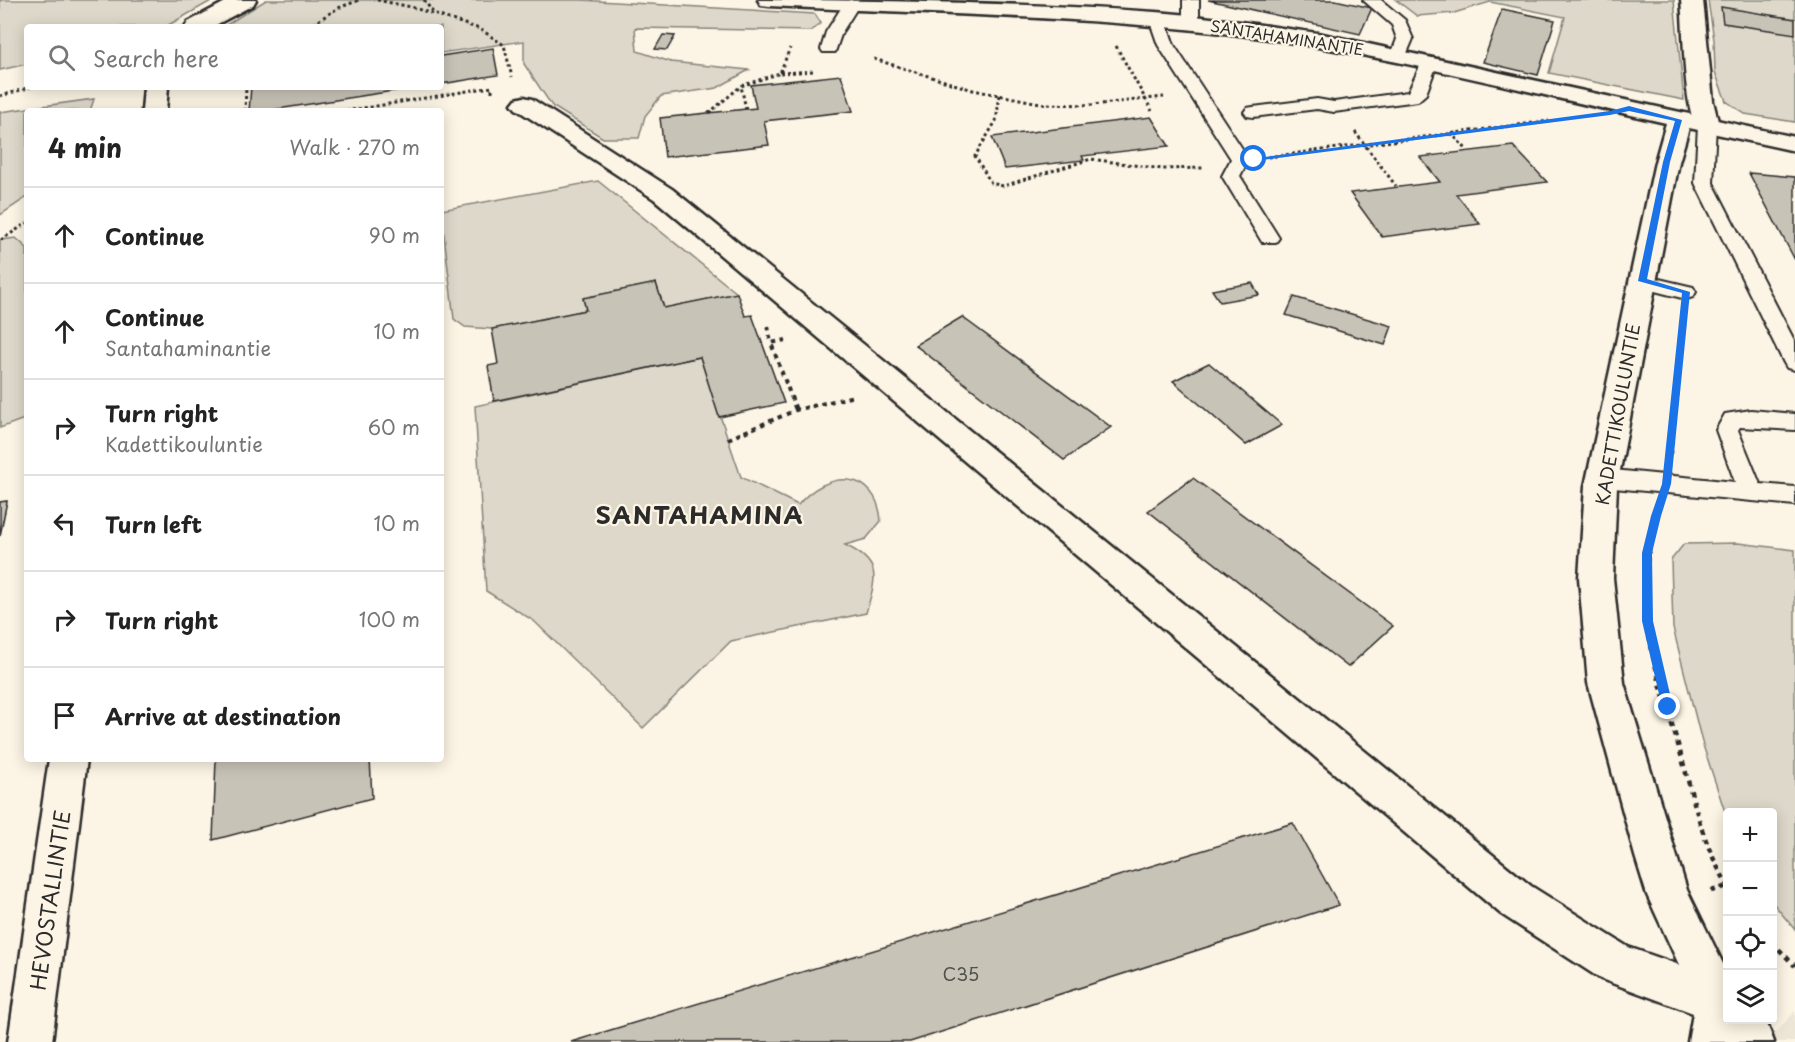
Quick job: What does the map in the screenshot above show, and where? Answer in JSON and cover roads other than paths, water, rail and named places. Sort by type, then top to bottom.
[{"type":"street","points":[[201,24],[245,0]]},
{"type":"street","name":"SANTAHAMINANTIE","points":[[769,0],[1157,19],[1191,11],[1795,144]]},
{"type":"street","points":[[1692,0],[1697,32],[1696,57],[1701,101],[1693,122]]},
{"type":"street","points":[[154,108],[156,90]]},
{"type":"street","points":[[521,101],[663,194],[1516,900],[1616,964],[1723,1010]]},
{"type":"street","name":"KADETTIKOULUNTIE","points":[[1693,122],[1667,162],[1603,478],[1596,578],[1606,683],[1655,856],[1668,895],[1723,1005]]},
{"type":"street","name":"HEVOSTALLINTIE","points":[[30,1042],[68,762]]},
{"type":"street","points":[[1710,1042],[1723,1017]]},
{"type":"street","name":"KADETTIKOULUNTIE","points":[[1737,1024],[1752,1042]]},
{"type":"lane","points":[[1371,0],[1399,23],[1405,39],[1398,57]]},
{"type":"lane","points":[[829,49],[834,32],[851,5]]},
{"type":"lane","points":[[1157,19],[1166,45],[1239,162],[1231,176],[1269,238]]},
{"type":"lane","points":[[1253,112],[1317,104],[1334,107],[1412,97],[1417,94],[1429,63]]},
{"type":"lane","points":[[1693,122],[1704,183],[1795,363]]},
{"type":"lane","points":[[1642,281],[1686,292]]},
{"type":"lane","points":[[1751,492],[1727,430],[1733,420],[1751,418],[1795,422]]},
{"type":"lane","points":[[1603,478],[1795,496]]},
{"type":"district","name":"SANTAHAMINA","points":[[700,514]]}]
